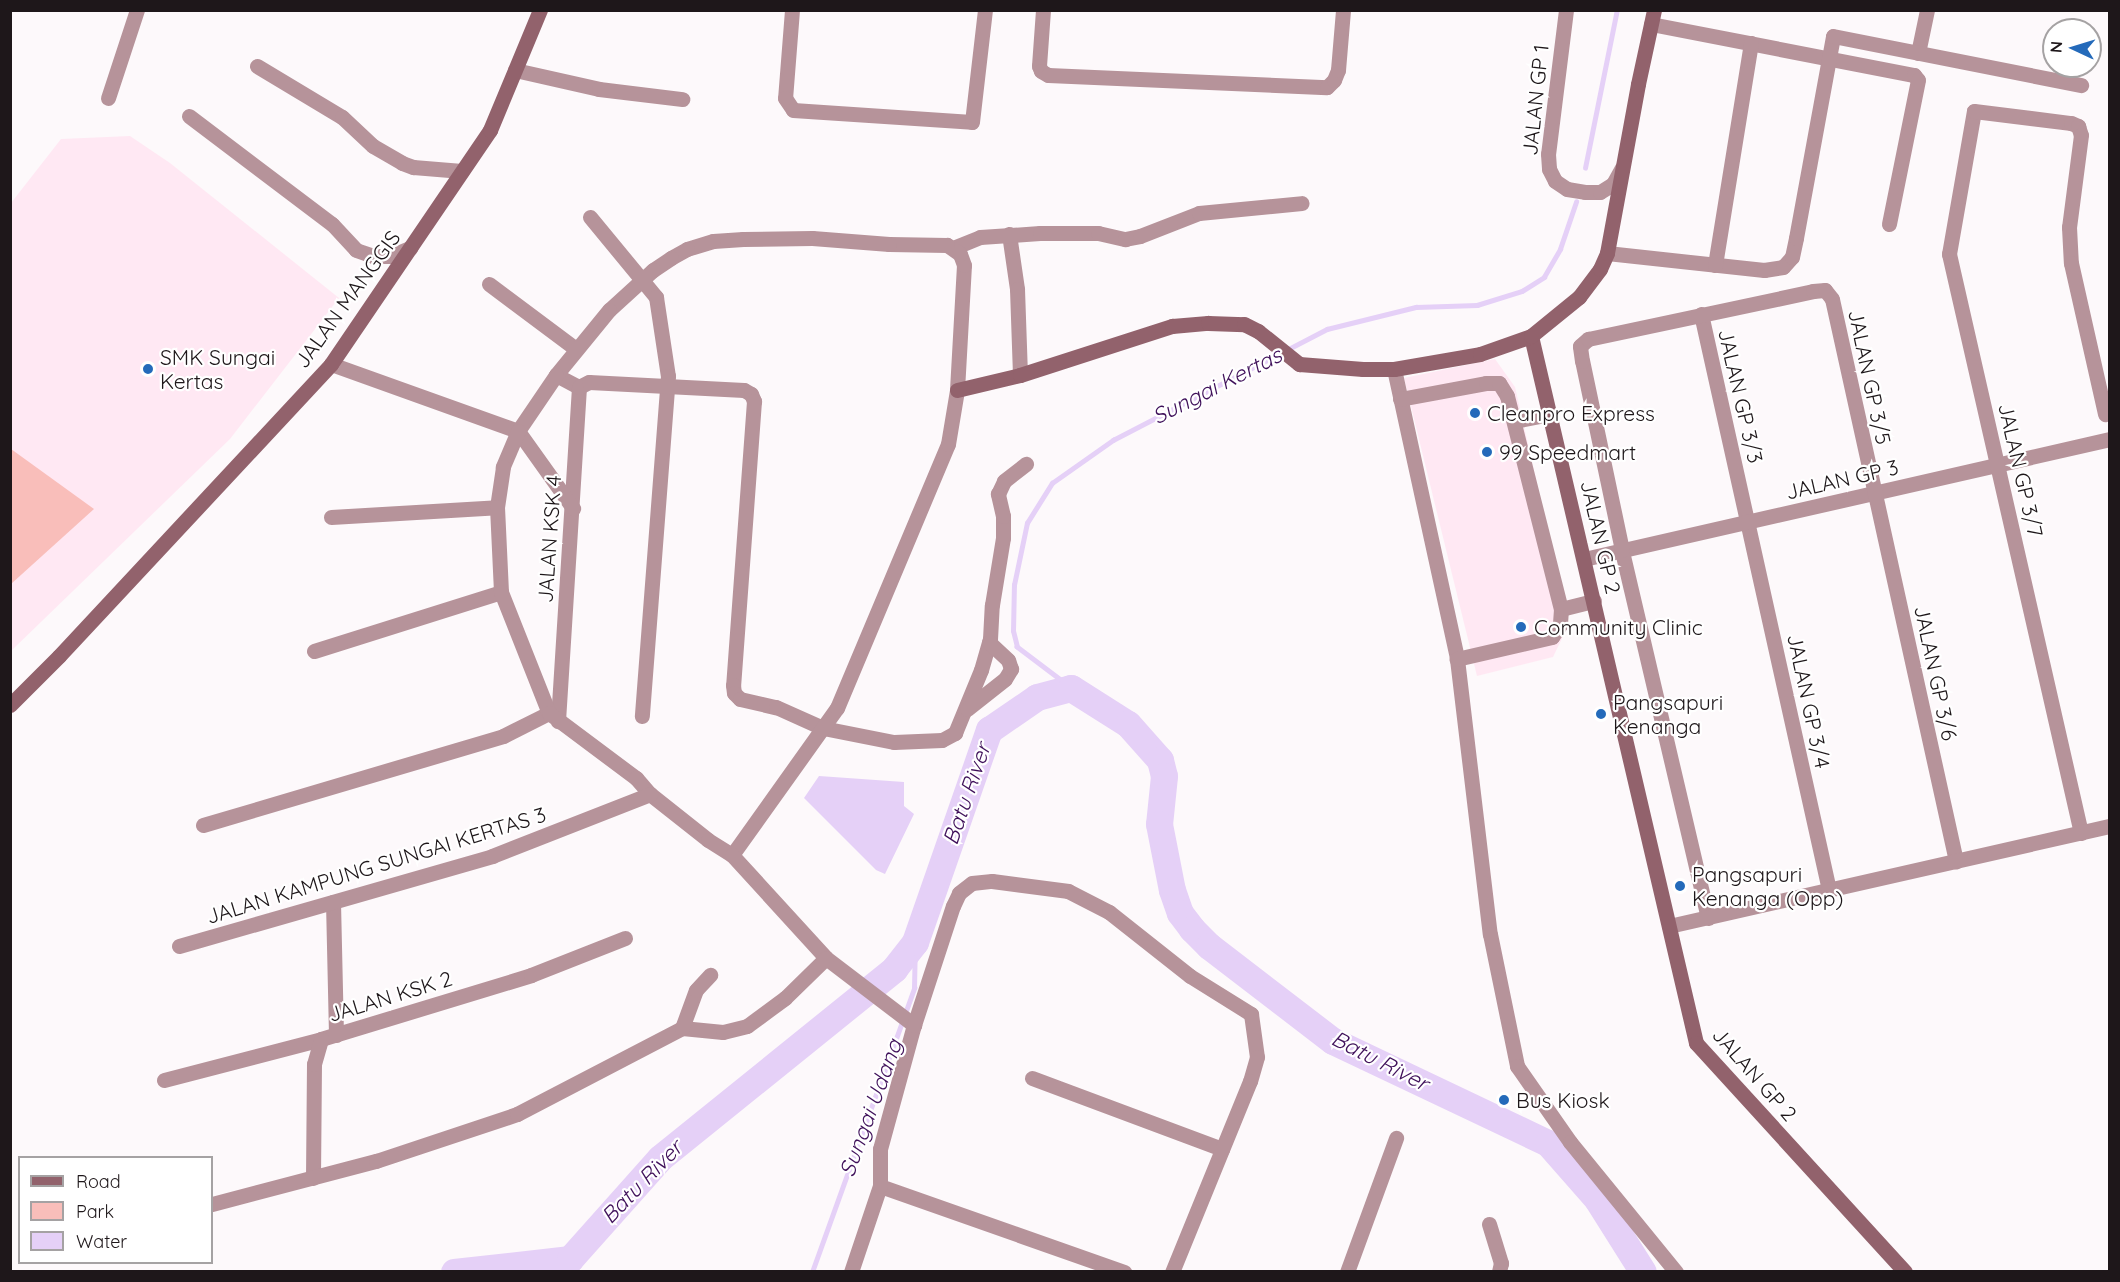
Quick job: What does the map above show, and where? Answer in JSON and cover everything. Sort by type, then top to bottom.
[{"type":"street","points":[[108,98],[137,10]]},
{"type":"street","name":"JALAN MANGGIS","points":[[10,705],[59,656],[331,364],[490,130],[540,10]]},
{"type":"street","points":[[792,10],[785,98],[793,110],[972,122],[985,10]]},
{"type":"street","points":[[1043,10],[1039,66],[1041,71],[1048,75],[1327,87],[1335,81],[1338,70],[1343,10]]},
{"type":"street","name":"JALAN GP 1","points":[[1566,10],[1548,154],[1549,169],[1555,181],[1567,189],[1600,192],[1613,184],[1624,166]]},
{"type":"street","points":[[1918,53],[1927,10]]},
{"type":"street","points":[[957,390],[1020,375],[1172,326],[1208,322],[1244,324],[1292,359],[1306,365],[1394,369],[1480,354],[1531,336],[1579,297],[1600,269],[1607,253],[1653,17],[1751,43],[1914,75],[1918,80],[1889,224]]},
{"type":"street","points":[[1607,253],[1764,270],[1783,267],[1792,257],[1833,36],[2081,85]]},
{"type":"street","points":[[1715,265],[1751,43]]},
{"type":"street","points":[[257,66],[342,117],[373,146],[402,163],[413,167],[462,171]]},
{"type":"street","points":[[515,70],[599,88],[682,99]]},
{"type":"street","name":"JALAN GP 3/7","points":[[2081,833],[1949,254],[1971,115],[1974,111],[2071,123],[2078,126],[2080,135],[2069,227],[2071,263],[2105,414]]},
{"type":"street","points":[[189,116],[332,224],[356,250],[373,256],[390,256],[410,248]]},
{"type":"street","points":[[953,248],[980,237],[1009,234],[1098,233],[1125,238],[1140,236],[1199,213],[1302,203]]},
{"type":"street","points":[[590,217],[656,297],[668,376],[642,716]]},
{"type":"street","points":[[1009,234],[1017,289],[1020,375]]},
{"type":"street","points":[[732,855],[837,708],[948,444],[957,390],[964,265],[960,254],[947,245],[812,238],[713,241],[687,249],[643,279],[609,310],[556,375],[518,431],[503,466],[497,507],[501,592],[554,717],[636,778],[650,794],[708,840],[732,855],[831,961],[911,1022]]},
{"type":"street","points":[[489,284],[576,349]]},
{"type":"street","name":"JALAN GP 3/5","points":[[1701,314],[1825,290],[1832,299],[1874,493]]},
{"type":"street","points":[[1701,314],[1588,339],[1580,346],[1622,550],[1708,918]]},
{"type":"street","name":"JALAN GP 3/3","points":[[1701,314],[1748,522]]},
{"type":"street","name":"JALAN GP 2","points":[[1531,336],[1696,1043],[1905,1272]]},
{"type":"street","points":[[331,364],[518,431],[573,508]]},
{"type":"street","points":[[1394,369],[1457,659],[1490,934],[1517,1066],[1570,1142],[1676,1272]]},
{"type":"street","points":[[556,375],[579,387],[589,382],[744,390],[751,394],[754,401],[733,674],[734,693],[740,699],[776,707],[823,728],[894,742],[942,740],[955,733],[989,642],[992,605],[1003,538],[1003,516],[998,494],[1004,481],[1026,464]]},
{"type":"street","points":[[1400,399],[1486,383],[1499,384],[1507,396],[1514,421],[1561,609],[1560,625],[1552,637],[1457,659]]},
{"type":"street","name":"JALAN KSK 4","points":[[554,717],[573,508],[579,387]]},
{"type":"street","points":[[1514,421],[1550,414]]},
{"type":"street","name":"JALAN GP 3","points":[[1584,559],[2109,439]]},
{"type":"street","name":"JALAN GP 3/6","points":[[1874,493],[1956,861]]},
{"type":"street","points":[[332,517],[497,507]]},
{"type":"street","name":"JALAN GP 3/4","points":[[1748,522],[1829,890]]},
{"type":"street","points":[[314,651],[501,592]]},
{"type":"street","points":[[1561,609],[1594,601]]},
{"type":"street","points":[[964,711],[1005,679],[1011,669],[1008,660],[989,642]]},
{"type":"street","points":[[202,825],[503,736],[554,717]]},
{"type":"street","name":"JALAN KAMPUNG SUNGAI KERTAS 3","points":[[179,946],[492,856],[650,794]]},
{"type":"street","points":[[1670,926],[2109,826]]},
{"type":"street","points":[[851,1272],[880,1186],[880,1149],[911,1022],[959,893],[972,883],[992,881],[1068,891],[1109,912],[1190,976],[1251,1014],[1257,1057],[1172,1272]]},
{"type":"street","points":[[333,902],[336,1035]]},
{"type":"street","name":"JALAN KSK 2","points":[[164,1080],[336,1035],[531,975],[625,938]]},
{"type":"street","points":[[213,1204],[376,1161],[517,1114],[682,1028],[723,1032],[747,1026],[831,961]]},
{"type":"street","points":[[682,1028],[696,990],[710,975]]},
{"type":"street","points":[[313,1178],[314,1064],[321,1039]]},
{"type":"street","points":[[1032,1078],[1222,1149]]},
{"type":"street","points":[[1347,1272],[1396,1138]]},
{"type":"street","points":[[880,1186],[1124,1272]]},
{"type":"street","points":[[1489,1224],[1501,1263],[1499,1272]]},
{"type":"shaded area","name":"SMK Sungai Kertas","points":[[130,136],[170,163],[339,298],[230,439],[11,651],[11,203],[61,139]]},
{"type":"shaded area","points":[[1495,359],[1515,387],[1569,624],[1553,657],[1477,676],[1404,378]]},
{"type":"green space","points":[[11,449],[94,509],[11,584]]},
{"type":"water","points":[[819,776],[904,782],[904,806],[914,814],[885,874],[876,870],[804,798]]},
{"type":"waterway","name":"Sungai Kertas","points":[[1585,168],[1617,10]]},
{"type":"waterway","name":"Sungai Kertas","points":[[1071,688],[1017,647],[1013,631],[1014,585],[1027,523],[1052,483],[1113,440],[1327,329],[1416,307],[1477,305],[1522,291],[1544,277],[1560,249],[1576,202]]},
{"type":"waterway","name":"Batu River","points":[[454,1272],[570,1259],[660,1158],[894,969],[915,942],[989,730],[1037,697],[1071,688],[1128,724],[1160,760],[1164,776],[1159,824],[1172,890],[1180,913],[1192,929],[1209,946],[1333,1041],[1548,1143],[1597,1199],[1643,1272]]},
{"type":"waterway","name":"Sungai Udang","points":[[812,1272],[914,988],[915,942]]},
{"type":"place","name":"SMK Sungai Kertas","points":[[148,369]]},
{"type":"place","name":"Cleanpro Express","points":[[1475,413]]},
{"type":"place","name":"99 Speedmart","points":[[1487,452]]},
{"type":"place","name":"Community Clinic","points":[[1521,627]]},
{"type":"place","name":"Pangsapuri Kenanga","points":[[1601,714]]},
{"type":"place","name":"Pangsapuri Kenanga (Opp)","points":[[1680,886]]},
{"type":"place","name":"Bus Kiosk","points":[[1504,1100]]}]
